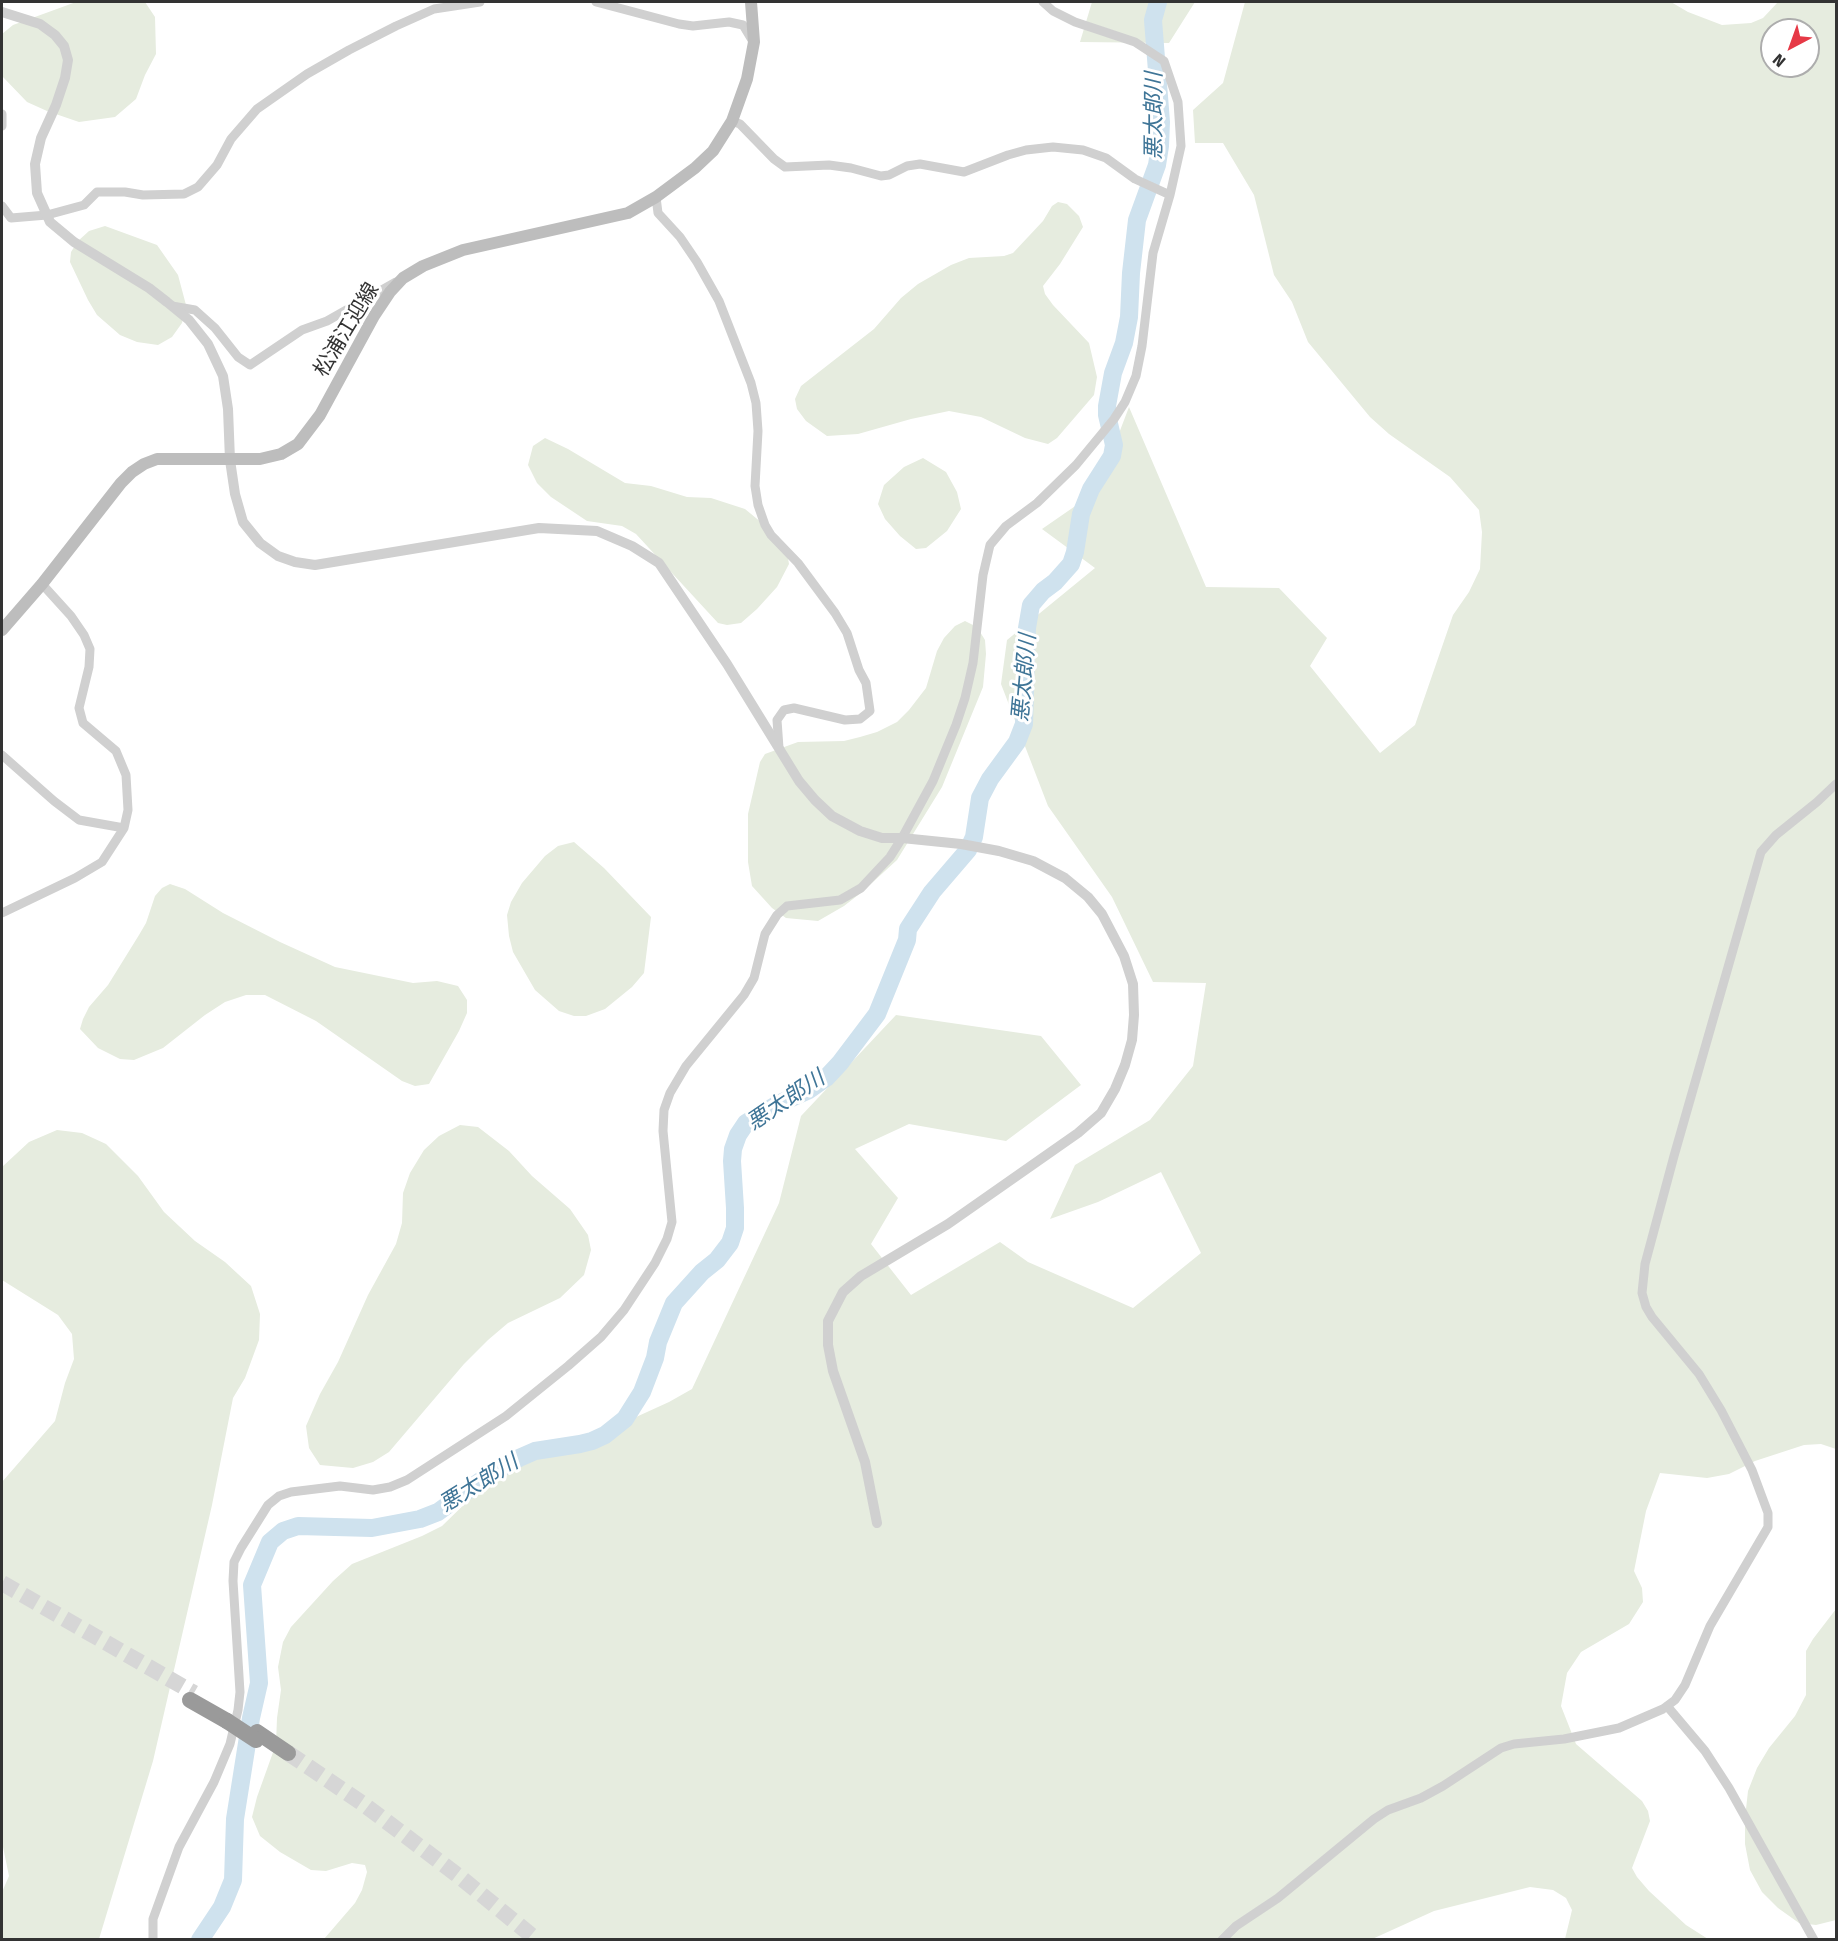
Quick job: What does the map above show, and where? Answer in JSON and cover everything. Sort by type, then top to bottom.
[{"type":"highway","points":[[192,1696],[286,1756]]},
{"type":"main road","name":"松浦江迎線","points":[[2,630],[42,584],[121,483],[144,464],[157,459],[260,459],[281,454],[298,444],[320,414],[374,316],[403,278],[423,266],[462,250],[628,213],[656,197],[695,168],[713,152],[732,120],[747,79],[754,42],[751,2]]},
{"type":"street","points":[[2,206],[11,218],[47,216],[84,205],[98,192],[143,195],[184,194],[198,187],[217,165],[231,139],[257,109],[307,74],[434,5],[480,2]]},
{"type":"street","points":[[596,2],[679,24],[693,26],[729,22],[743,25],[754,42]]},
{"type":"street","points":[[153,1940],[153,1920],[179,1847],[214,1782],[230,1744],[240,1692],[233,1581],[234,1562],[268,1505],[279,1496],[291,1492],[340,1486],[373,1490],[390,1487],[407,1480],[506,1416],[601,1337],[624,1310],[655,1263],[667,1239],[672,1222],[663,1131],[664,1110],[670,1093],[686,1066],[744,995],[754,978],[765,934],[777,915],[787,906],[840,900],[861,888],[890,856],[902,838],[933,781],[965,698],[973,663],[983,575],[990,545],[1006,526],[1037,502],[1076,465],[1125,402],[1136,376],[1142,346],[1152,253],[1170,195],[1181,146],[1178,102],[1164,61],[1135,42],[1075,22],[1053,11],[1042,2]]},
{"type":"street","points":[[2,12],[40,24],[55,35],[64,46],[68,60],[65,78],[41,138],[35,164],[37,193],[47,216],[63,235],[149,288],[172,306],[189,320],[208,344],[223,376],[228,409],[231,460],[243,522],[261,543],[278,556],[295,562],[315,565],[539,528],[597,531],[632,546],[659,563],[727,664],[799,781],[832,816],[860,831],[882,838],[961,844],[999,851],[1033,861],[1065,878],[1088,897],[1102,914],[1124,956],[1133,984],[1134,1015],[1132,1040],[1125,1065],[1101,1113],[1078,1133],[948,1224],[861,1276],[843,1292],[828,1322],[828,1345],[833,1371],[865,1462],[877,1523]]},
{"type":"street","points":[[2,114],[2,126]]},
{"type":"street","points":[[732,120],[740,124],[774,159],[785,167],[829,165],[881,176],[889,175],[907,166],[920,164],[964,172],[1008,155],[1053,147],[1083,150],[1106,158],[1135,179],[1170,195]]},
{"type":"street","points":[[656,197],[658,213],[680,237],[719,301],[751,383],[756,403],[758,431],[755,486],[758,505],[765,525],[771,536],[798,563],[835,613],[847,633],[859,670],[866,683],[870,711],[860,719],[845,720],[794,708],[784,710],[777,720],[779,748]]},
{"type":"street","points":[[172,306],[195,310],[215,328],[238,357],[250,365],[302,330],[327,321],[403,278]]},
{"type":"street","points":[[2,913],[75,878],[102,862],[124,828],[128,810],[126,775],[116,752],[83,723],[79,708],[89,667],[90,648],[71,616],[42,584]]},
{"type":"street","points":[[2,755],[79,820],[124,828]]},
{"type":"street","points":[[1222,1940],[1236,1926],[1278,1898],[1388,1810],[1421,1798],[1501,1748],[1514,1744],[1564,1739],[1633,1723],[1667,1706],[1675,1700],[1685,1685],[1710,1626],[1768,1527],[1768,1513],[1752,1470],[1721,1410],[1699,1374],[1646,1307],[1642,1293],[1645,1264],[1761,852],[1776,835],[1817,802],[1836,783]]},
{"type":"street","points":[[1667,1706],[1705,1750],[1729,1788],[1814,1940]]},
{"type":"shaded area","points":[[76,2],[145,2],[155,17],[156,54],[136,99],[115,117],[79,122],[47,111],[27,102],[2,76],[2,34],[13,25]]},
{"type":"shaded area","points":[[1092,2],[1195,2],[1169,43],[1080,42]]},
{"type":"shaded area","points":[[1245,2],[1671,2],[1688,12],[1722,25],[1751,23],[1760,19],[1760,78],[1820,78],[1820,18],[1763,18],[1778,2],[1836,2],[1836,1449],[1821,1444],[1804,1445],[1755,1461],[1729,1474],[1707,1478],[1660,1473],[1646,1511],[1634,1571],[1642,1588],[1643,1602],[1629,1624],[1581,1652],[1567,1673],[1561,1706],[1576,1744],[1642,1801],[1648,1811],[1650,1821],[1632,1868],[1637,1877],[1686,1925],[1708,1939],[1565,1939],[1572,1910],[1566,1898],[1553,1890],[1530,1887],[1434,1911],[1370,1940],[324,1939],[355,1903],[362,1890],[367,1872],[365,1865],[352,1863],[326,1871],[311,1870],[280,1852],[260,1836],[252,1817],[276,1744],[281,1690],[278,1667],[283,1642],[291,1627],[333,1581],[352,1564],[442,1526],[517,1453],[560,1439],[579,1443],[669,1402],[692,1389],[779,1203],[801,1116],[896,1015],[1041,1036],[1081,1085],[1006,1141],[909,1124],[855,1149],[898,1198],[871,1244],[911,1295],[1000,1242],[1028,1262],[1133,1308],[1201,1253],[1161,1172],[1098,1202],[1050,1219],[1075,1165],[1150,1120],[1193,1066],[1206,983],[1153,982],[1112,897],[1048,806],[1001,684],[1007,640],[1095,568],[1042,529],[1097,491],[1129,407],[1206,587],[1279,588],[1327,638],[1310,666],[1380,753],[1415,725],[1453,615],[1469,592],[1480,569],[1482,532],[1479,510],[1450,477],[1389,434],[1370,417],[1308,342],[1292,302],[1274,275],[1254,195],[1223,143],[1195,143],[1193,110],[1223,83]]},
{"type":"shaded area","points":[[1058,202],[1067,204],[1079,216],[1083,227],[1043,286],[1045,294],[1053,305],[1089,343],[1097,377],[1094,395],[1057,438],[1048,444],[1025,438],[981,417],[949,411],[858,434],[827,436],[806,421],[797,409],[795,399],[801,386],[874,329],[901,298],[918,284],[951,265],[969,258],[1004,256],[1013,253],[1043,221],[1052,206]]},
{"type":"shaded area","points":[[105,226],[157,245],[178,275],[186,305],[182,323],[172,337],[158,345],[137,342],[120,335],[97,315],[70,262],[71,252],[78,241],[89,231]]},
{"type":"shaded area","points":[[545,438],[625,483],[651,486],[687,497],[711,498],[745,509],[779,537],[788,558],[789,564],[777,587],[741,623],[727,625],[718,623],[636,534],[622,526],[587,521],[551,497],[537,483],[528,465],[533,446]]},
{"type":"shaded area","points":[[923,458],[946,472],[957,492],[961,509],[947,531],[926,548],[916,549],[885,519],[878,504],[884,485],[904,467]]},
{"type":"shaded area","points":[[965,621],[977,627],[985,640],[983,687],[942,787],[897,860],[862,892],[818,921],[786,918],[772,908],[752,886],[748,862],[748,814],[760,762],[765,754],[798,742],[844,741],[877,732],[897,722],[926,688],[937,651],[944,638],[955,626]]},
{"type":"shaded area","points":[[574,842],[604,868],[651,917],[644,973],[632,987],[605,1009],[586,1016],[574,1016],[559,1011],[535,990],[513,952],[507,915],[511,902],[522,883],[545,856],[558,846]]},
{"type":"shaded area","points":[[170,884],[185,889],[223,913],[280,942],[335,967],[413,983],[437,981],[458,986],[467,1000],[467,1013],[429,1084],[415,1086],[402,1081],[316,1021],[265,995],[246,995],[225,1002],[163,1048],[134,1060],[120,1059],[98,1048],[80,1029],[83,1019],[89,1007],[108,985],[139,935],[146,923],[155,896],[162,888]]},
{"type":"shaded area","points":[[460,1125],[478,1127],[509,1151],[532,1176],[570,1209],[588,1235],[591,1250],[584,1275],[560,1298],[508,1323],[488,1340],[464,1364],[389,1452],[373,1462],[353,1468],[320,1465],[309,1448],[306,1426],[368,1295],[396,1244],[402,1223],[403,1193],[410,1173],[424,1150],[439,1136]]},
{"type":"shaded area","points":[[57,1130],[82,1133],[106,1144],[138,1176],[164,1212],[195,1241],[225,1262],[251,1286],[260,1314],[259,1340],[245,1378],[233,1398],[212,1505],[153,1761],[99,1939],[2,1939],[2,1892],[9,1876],[2,1842],[2,1482],[55,1421],[74,1359],[72,1334],[58,1315],[2,1280],[2,1167],[29,1142]]},
{"type":"shaded area","points":[[1836,1609],[1836,1920],[1816,1925],[1799,1923],[1778,1908],[1762,1892],[1750,1870],[1745,1844],[1745,1818],[1748,1791],[1757,1768],[1769,1748],[1795,1716],[1806,1695],[1806,1651]]},
{"type":"waterway","name":"悪太郎川","points":[[200,1940],[222,1907],[233,1880],[235,1819],[259,1683],[252,1585],[270,1542],[283,1531],[298,1526],[372,1528],[420,1519],[438,1512],[490,1474],[519,1458],[535,1451],[592,1441],[605,1435],[625,1419],[642,1392],[655,1358],[658,1342],[674,1303],[702,1272],[717,1260],[730,1243],[735,1228],[732,1161],[738,1135],[746,1123],[778,1104],[809,1090],[826,1078],[840,1063],[877,1014],[907,940],[908,929],[932,892],[968,850],[974,837],[980,798],[990,779],[1017,742],[1024,724],[1027,628],[1031,605],[1071,564],[1081,514],[1091,489],[1112,456],[1114,445],[1107,406],[1113,373],[1124,343],[1129,317],[1137,220],[1157,165],[1160,146],[1161,122],[1153,20],[1158,2]]},
{"type":"tunnel","points":[[2,1583],[194,1693]]},
{"type":"tunnel","points":[[288,1753],[362,1803],[460,1877],[537,1940]]}]
